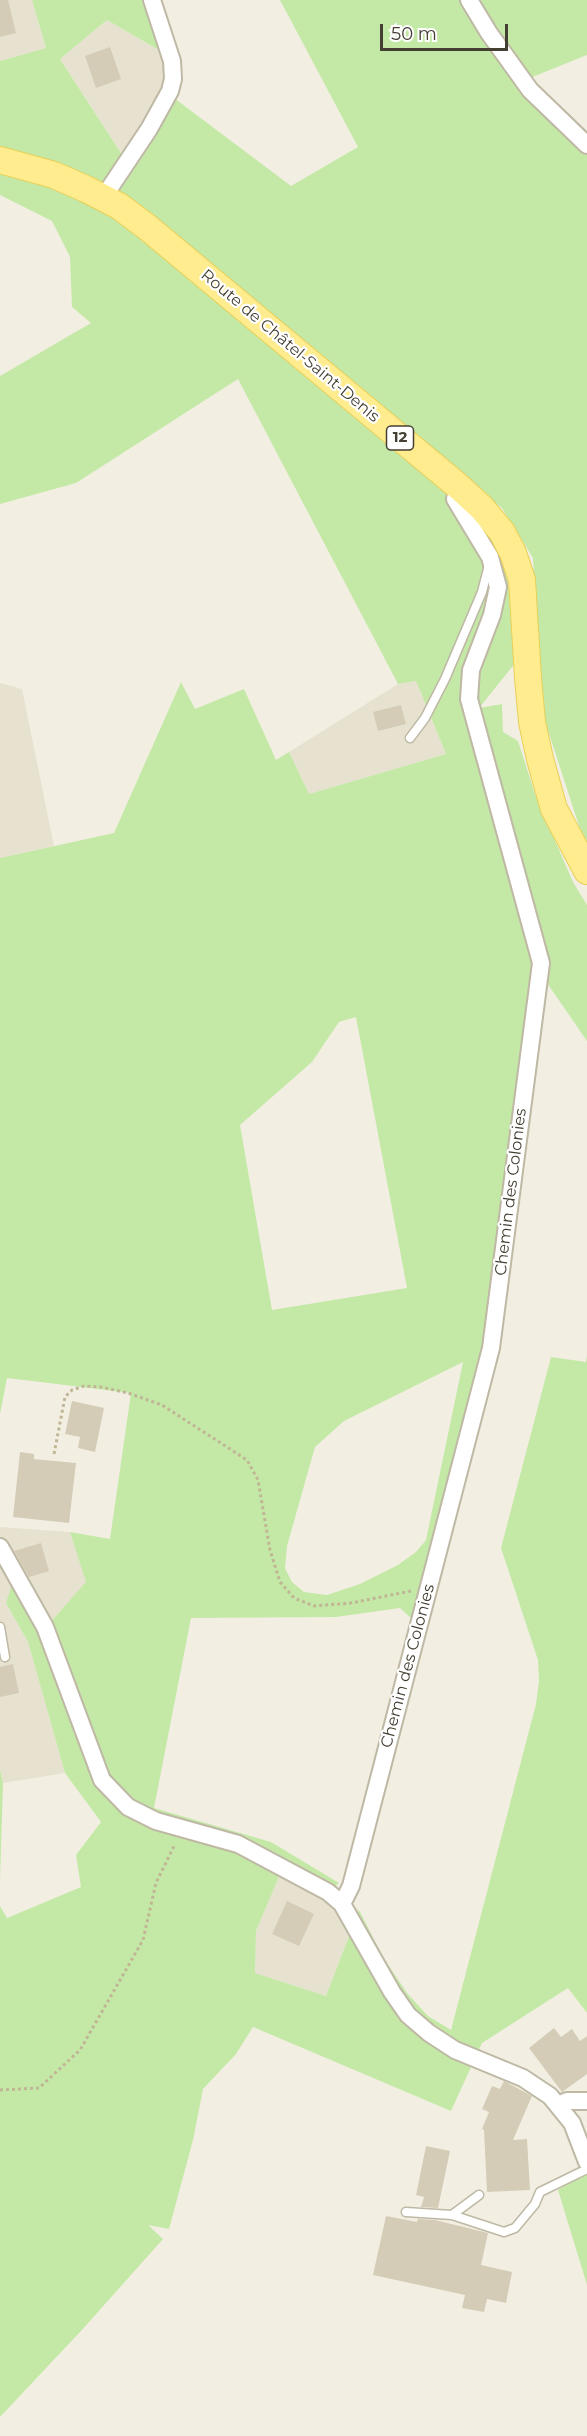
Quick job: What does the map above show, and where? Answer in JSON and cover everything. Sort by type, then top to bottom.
[{"type":"main road","name":"Route de Châtel-Saint-Denis","points":[[0,159],[54,175],[103,198],[147,227],[458,486],[502,532],[522,580],[532,722],[540,759],[554,809],[587,871]]},
{"type":"street","points":[[103,198],[149,129],[170,91],[173,79],[172,61],[152,0]]},
{"type":"street","points":[[469,0],[489,33],[530,90],[587,145]]},
{"type":"street","name":"Chemin des Colonies","points":[[342,1904],[351,1886],[491,1348],[541,963],[469,699],[471,670],[492,615],[498,587],[490,559],[455,499],[458,486]]},
{"type":"street","points":[[0,1547],[45,1627],[102,1780],[128,1807],[156,1821],[238,1844],[328,1892],[342,1904],[392,1992],[408,2014],[429,2033],[455,2050],[523,2078],[550,2096],[572,2123],[587,2162]]},
{"type":"street","points":[[558,2105],[567,2101],[587,2101]]},
{"type":"lane","points":[[410,738],[425,718],[445,679],[482,592],[490,559]]},
{"type":"lane","points":[[0,1627],[5,1658]]},
{"type":"lane","points":[[406,2212],[452,2215],[504,2232],[515,2228],[535,2205],[540,2192],[587,2169]]},
{"type":"lane","points":[[452,2215],[479,2195]]},
{"type":"path","points":[[54,1454],[65,1397],[72,1390],[84,1386],[101,1387],[128,1393],[162,1405],[247,1460],[258,1480],[270,1550],[280,1582],[294,1598],[314,1606],[351,1603],[404,1592],[428,1590]]},
{"type":"path","points":[[0,2090],[39,2088],[80,2050],[143,1940],[156,1883],[182,1829]]},
{"type":"shaded area","points":[[0,0],[32,0],[46,48],[0,61]]},
{"type":"shaded area","points":[[107,20],[176,60],[174,98],[133,171],[60,59]]},
{"type":"shaded area","points":[[416,681],[446,754],[309,794],[289,752],[398,684]]},
{"type":"shaded area","points":[[0,683],[22,689],[54,846],[0,858]]},
{"type":"shaded area","points":[[0,1527],[70,1532],[87,1582],[45,1627],[6,1603],[28,1642],[65,1773],[3,1783],[0,1769]]},
{"type":"shaded area","points":[[283,1866],[359,1910],[326,1996],[255,1973],[256,1931]]},
{"type":"green space","points":[[32,0],[156,0],[176,60],[107,20],[60,59],[132,170],[174,98],[291,186],[358,147],[280,0],[587,0],[587,55],[525,80],[587,143],[587,844],[582,835],[542,712],[533,558],[502,508],[119,195],[0,151],[0,61],[46,48]]},
{"type":"green space","points":[[0,169],[59,185],[111,213],[215,296],[350,414],[485,525],[507,573],[516,662],[479,708],[502,704],[503,732],[518,741],[536,797],[573,882],[587,905],[587,1041],[547,983],[498,1358],[429,1622],[412,1619],[400,1608],[336,1617],[191,1618],[154,1808],[271,1842],[339,1883],[328,1892],[283,1867],[256,1931],[255,1973],[326,1996],[359,1910],[383,1957],[407,1993],[428,2016],[451,2030],[536,1704],[539,1681],[538,1660],[501,1548],[551,1357],[586,1362],[587,1355],[587,2013],[568,1988],[482,2043],[451,2111],[253,2027],[236,2054],[203,2089],[193,2140],[169,2229],[148,2225],[163,2239],[0,2417],[0,1906],[7,1918],[81,1887],[76,1855],[101,1822],[65,1773],[28,1642],[6,1603],[15,1575],[46,1627],[86,1582],[70,1532],[110,1539],[131,1393],[7,1378],[0,1414],[0,858],[114,833],[181,682],[195,709],[244,689],[276,760],[289,752],[309,794],[446,754],[416,681],[398,684],[238,379],[76,483],[0,504],[0,376],[91,323],[72,307],[70,257],[52,221],[0,195]],"holes":[[[356,1017],[407,1288],[272,1310],[240,1125],[312,1062],[339,1022]],[[463,1362],[426,1540],[416,1552],[398,1565],[360,1584],[327,1595],[304,1592],[292,1582],[285,1568],[287,1546],[315,1447],[344,1421]]]},
{"type":"green space","points":[[0,1769],[3,1783],[0,1881]]},
{"type":"green space","points":[[587,2171],[587,2285],[558,2190]]},
{"type":"building","points":[[0,0],[8,0],[16,33],[0,37]]},
{"type":"building","points":[[110,47],[121,79],[96,88],[85,56]]},
{"type":"building","points":[[401,705],[406,724],[378,731],[373,712]]},
{"type":"building","points":[[72,1401],[104,1408],[95,1452],[78,1448],[80,1437],[65,1434]]},
{"type":"building","points":[[20,1452],[34,1454],[34,1459],[76,1463],[69,1523],[13,1517]]},
{"type":"building","points":[[41,1543],[49,1571],[29,1577],[14,1551]]},
{"type":"building","points":[[13,1664],[19,1693],[0,1697],[0,1667]]},
{"type":"building","points":[[287,1901],[314,1914],[299,1946],[272,1934]]},
{"type":"building","points":[[554,2028],[561,2037],[572,2029],[580,2041],[587,2036],[587,2074],[562,2092],[529,2048]]},
{"type":"building","points":[[504,2081],[532,2096],[513,2140],[527,2139],[530,2190],[487,2192],[484,2130],[482,2129],[489,2112],[482,2109],[492,2086],[500,2089]]},
{"type":"building","points":[[426,2146],[450,2151],[438,2208],[421,2207],[424,2197],[416,2195]]},
{"type":"building","points":[[386,2216],[417,2222],[418,2219],[435,2220],[488,2233],[481,2265],[512,2272],[506,2303],[487,2299],[484,2312],[462,2308],[465,2295],[373,2275]]}]
